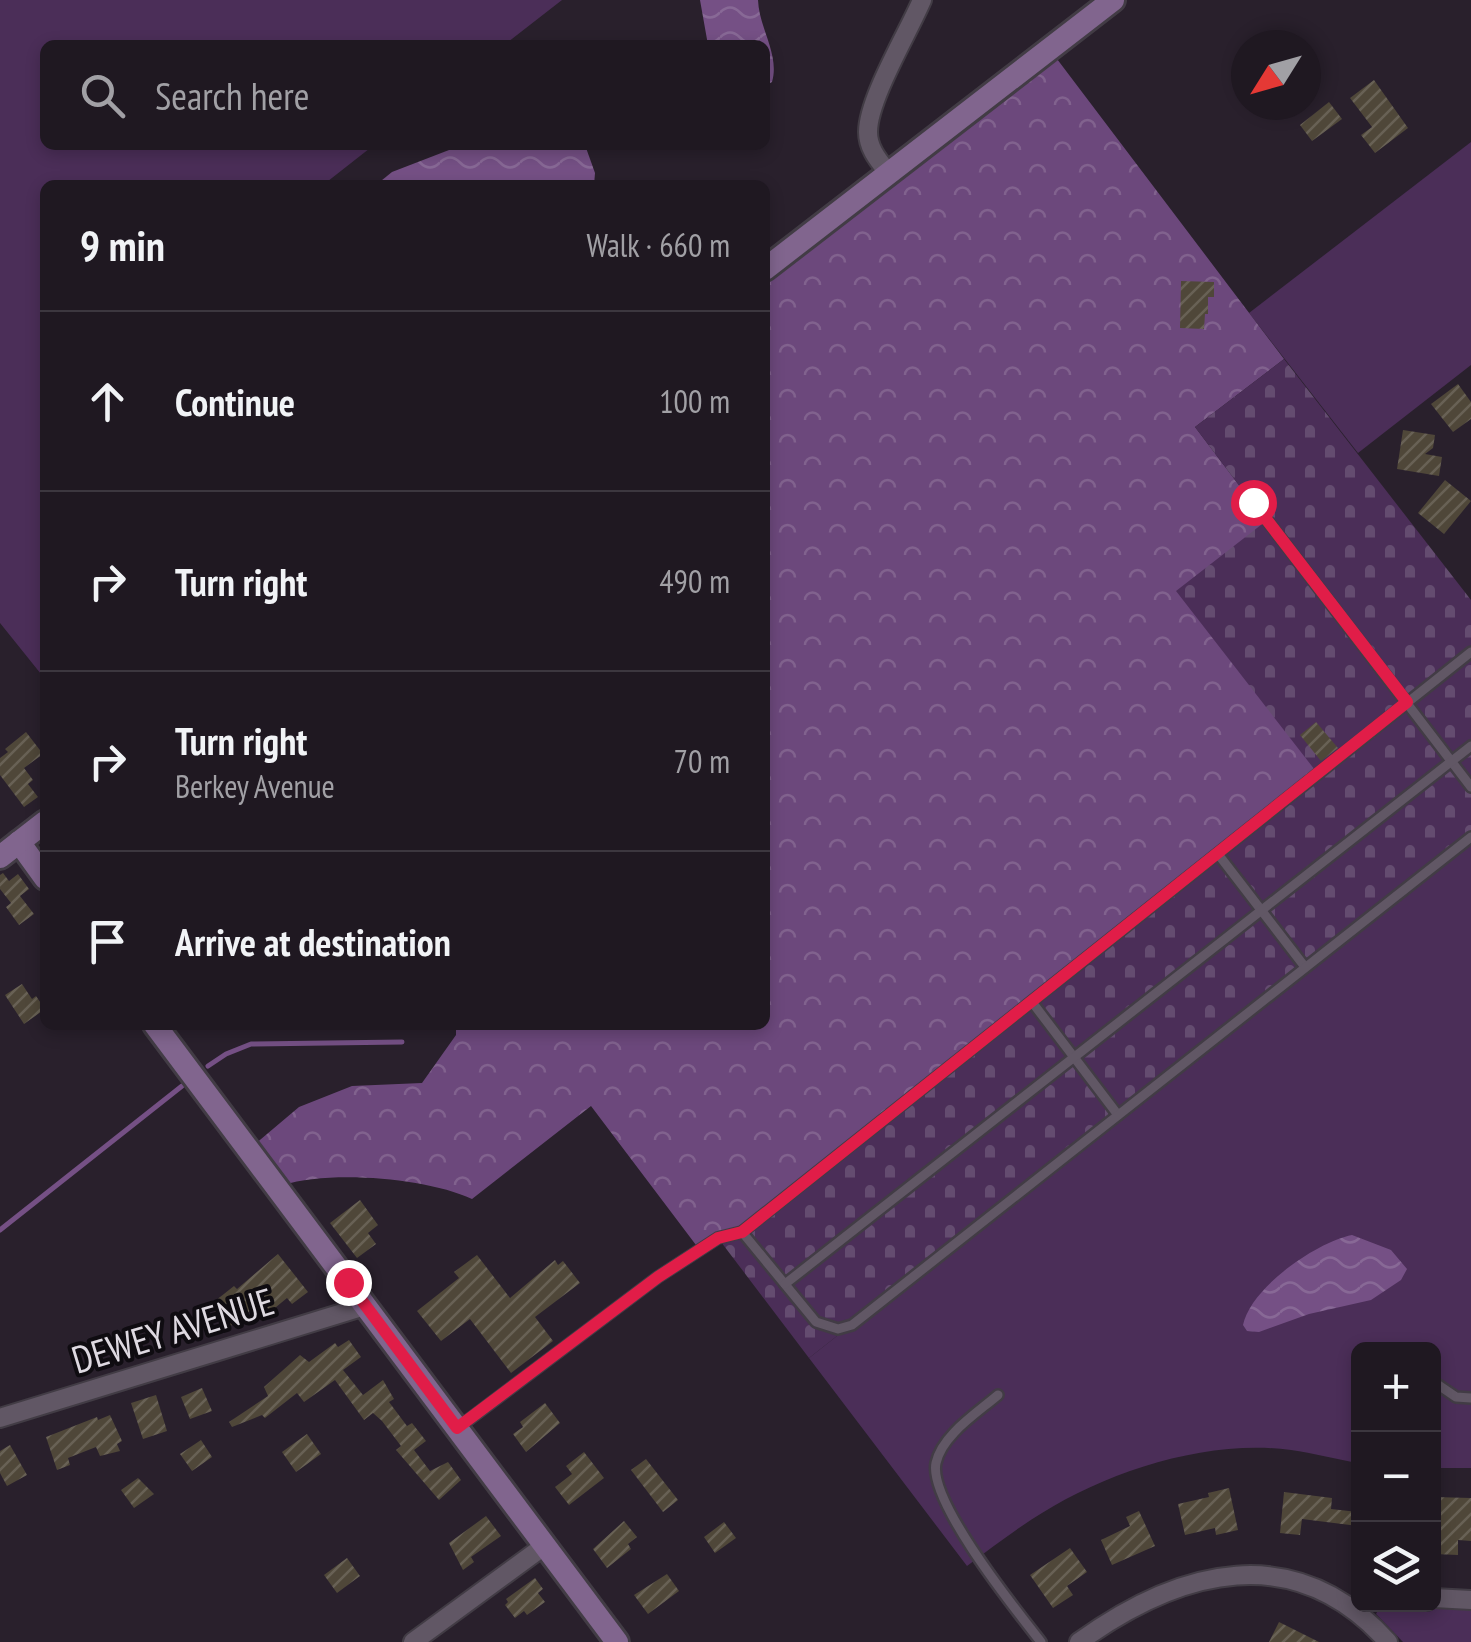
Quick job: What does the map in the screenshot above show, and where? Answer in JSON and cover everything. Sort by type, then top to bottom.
[{"type":"street","points":[[888,174],[873,154],[868,135],[871,114],[922,0]]},
{"type":"street","points":[[770,265],[1113,0]]},
{"type":"street","points":[[0,857],[40,826]]},
{"type":"street","points":[[19,842],[40,871]]},
{"type":"street","points":[[159,1030],[617,1642]]},
{"type":"street","name":"DEWEY AVENUE","points":[[0,1418],[365,1306]]},
{"type":"street","points":[[413,1642],[544,1546]]},
{"type":"street","points":[[1079,1642],[1131,1608],[1182,1588],[1269,1575],[1302,1581],[1326,1591],[1356,1611],[1388,1642]]},
{"type":"street","points":[[1326,1591],[1351,1593]]},
{"type":"street","points":[[1441,1598],[1471,1600]]},
{"type":"lane","points":[[1253,502],[1471,786]]},
{"type":"lane","points":[[457,1428],[658,1277],[718,1238],[742,1232],[1471,652]]},
{"type":"lane","points":[[785,1284],[1471,746]]},
{"type":"lane","points":[[742,1232],[816,1322],[838,1329],[852,1325],[1471,837]]},
{"type":"lane","points":[[1218,854],[1306,968]]},
{"type":"lane","points":[[1032,1002],[1118,1115]]},
{"type":"lane","points":[[1441,1387],[1456,1397],[1471,1398]]},
{"type":"lane","points":[[998,1395],[952,1435],[934,1467],[937,1482],[969,1544],[1040,1642]]},
{"type":"green space","points":[[0,0],[562,0],[510,40],[40,40],[40,150],[368,150],[329,180],[40,180],[40,673],[0,623]]},
{"type":"green space","points":[[1036,59],[1057,59],[1284,359],[1195,427],[1266,521],[1318,775],[742,1232],[699,1249],[591,1106],[472,1199],[430,1186],[379,1178],[326,1178],[283,1185],[254,1145],[299,1107],[352,1086],[422,1083],[456,1030],[770,1030],[770,269]]},
{"type":"green space","points":[[1471,142],[1471,365],[1358,453],[1249,313]]},
{"type":"green space","points":[[1284,359],[1471,600],[1471,837],[809,1358],[718,1238],[742,1232],[1318,774],[1176,591],[1266,521],[1195,427]]},
{"type":"green space","points":[[1471,837],[1471,1468],[1441,1468],[1441,1342],[1351,1342],[1351,1462],[1260,1448],[1227,1449],[1162,1461],[1069,1497],[967,1566],[809,1358]]},
{"type":"green space","points":[[1471,1610],[1471,1642],[1403,1642],[1376,1614]]},
{"type":"water","points":[[700,0],[758,0],[768,40],[707,40]]},
{"type":"water","points":[[770,49],[774,72],[770,83]]},
{"type":"water","points":[[449,150],[587,150],[595,173],[594,180],[382,180],[392,172]]},
{"type":"water","points":[[1352,1235],[1391,1250],[1407,1269],[1401,1280],[1371,1300],[1309,1314],[1259,1332],[1247,1331],[1243,1325],[1258,1296],[1287,1268],[1321,1247]]},
{"type":"building","points":[[1374,80],[1408,128],[1375,153],[1361,135],[1372,127],[1350,98]]},
{"type":"building","points":[[1329,102],[1342,119],[1312,141],[1300,125],[1306,120],[1321,120],[1321,108]]},
{"type":"building","points":[[1181,281],[1214,282],[1214,297],[1208,297],[1204,329],[1180,328]]},
{"type":"building","points":[[1458,384],[1471,402],[1471,419],[1453,432],[1431,404]]},
{"type":"building","points":[[1403,430],[1435,435],[1433,448],[1425,454],[1442,457],[1439,476],[1397,469]]},
{"type":"building","points":[[1445,480],[1471,501],[1444,534],[1418,513]]},
{"type":"building","points":[[1316,722],[1338,748],[1321,761],[1300,735]]},
{"type":"building","points":[[26,732],[40,750],[40,756],[24,768],[33,780],[28,784],[38,797],[24,807],[0,775],[0,758],[8,752],[5,749]]},
{"type":"building","points":[[3,873],[9,881],[18,874],[29,889],[20,896],[34,914],[19,925],[6,907],[11,903],[0,889]]},
{"type":"building","points":[[22,984],[32,999],[36,996],[40,1002],[40,1013],[24,1024],[5,995]]},
{"type":"building","points":[[360,1200],[378,1225],[368,1233],[376,1244],[357,1258],[330,1223]]},
{"type":"building","points":[[278,1254],[308,1292],[292,1304],[287,1298],[264,1317],[256,1306],[228,1328],[210,1305],[234,1286],[237,1289]]},
{"type":"building","points":[[477,1255],[510,1298],[555,1260],[558,1265],[563,1261],[580,1283],[535,1317],[553,1341],[511,1373],[470,1319],[441,1341],[417,1311],[459,1278],[454,1272]]},
{"type":"building","points":[[349,1340],[361,1357],[343,1370],[363,1395],[383,1380],[394,1399],[389,1402],[407,1426],[412,1423],[426,1441],[414,1450],[430,1471],[448,1462],[461,1480],[439,1500],[396,1450],[401,1446],[382,1421],[373,1413],[364,1420],[335,1380],[304,1402],[297,1393],[265,1418],[262,1415],[232,1427],[229,1422],[268,1396],[264,1387],[300,1355],[309,1362],[335,1343],[338,1347]]},
{"type":"building","points":[[202,1388],[212,1411],[190,1419],[181,1397]]},
{"type":"building","points":[[156,1395],[167,1431],[143,1439],[131,1403]]},
{"type":"building","points":[[545,1403],[560,1423],[526,1452],[513,1434],[523,1427],[520,1422]]},
{"type":"building","points":[[110,1415],[122,1441],[117,1444],[120,1451],[100,1456],[96,1447],[68,1458],[70,1465],[57,1470],[46,1437]]},
{"type":"building","points":[[307,1434],[321,1454],[296,1472],[282,1452]]},
{"type":"building","points":[[201,1440],[212,1457],[192,1471],[180,1454]]},
{"type":"building","points":[[10,1445],[27,1475],[7,1486],[0,1473],[0,1451]]},
{"type":"building","points":[[584,1452],[604,1478],[569,1505],[555,1487],[572,1474],[566,1466]]},
{"type":"building","points":[[646,1459],[678,1500],[663,1512],[631,1470]]},
{"type":"building","points":[[138,1478],[154,1494],[134,1508],[121,1490]]},
{"type":"building","points":[[1229,1488],[1238,1530],[1216,1535],[1215,1528],[1185,1535],[1178,1504]]},
{"type":"building","points":[[1284,1492],[1332,1498],[1331,1509],[1351,1511],[1351,1525],[1302,1519],[1300,1535],[1280,1533]]},
{"type":"building","points":[[1441,1497],[1471,1498],[1471,1541],[1458,1540],[1458,1555],[1441,1554]]},
{"type":"building","points":[[1139,1511],[1155,1546],[1112,1565],[1101,1540],[1130,1526],[1126,1517]]},
{"type":"building","points":[[486,1516],[501,1536],[471,1557],[474,1562],[463,1570],[449,1543]]},
{"type":"building","points":[[624,1521],[637,1537],[628,1544],[631,1549],[607,1568],[593,1549]]},
{"type":"building","points":[[724,1522],[736,1538],[715,1553],[704,1537]]},
{"type":"building","points":[[1070,1548],[1087,1572],[1067,1586],[1073,1595],[1053,1608],[1030,1575]]},
{"type":"building","points":[[347,1558],[360,1576],[337,1593],[324,1575]]},
{"type":"building","points":[[667,1574],[679,1591],[648,1614],[634,1595]]},
{"type":"building","points":[[535,1578],[543,1589],[538,1593],[545,1602],[515,1618],[505,1605],[506,1599]]},
{"type":"building","points":[[1279,1622],[1319,1642],[1269,1642]]},
{"type":"waterway","points":[[208,1066],[251,1044],[402,1042]]},
{"type":"waterway","points":[[0,1230],[182,1086]]},
{"type":"route","points":[[348,1282],[457,1428],[658,1277],[718,1238],[742,1232],[1407,702],[1253,502]]}]
